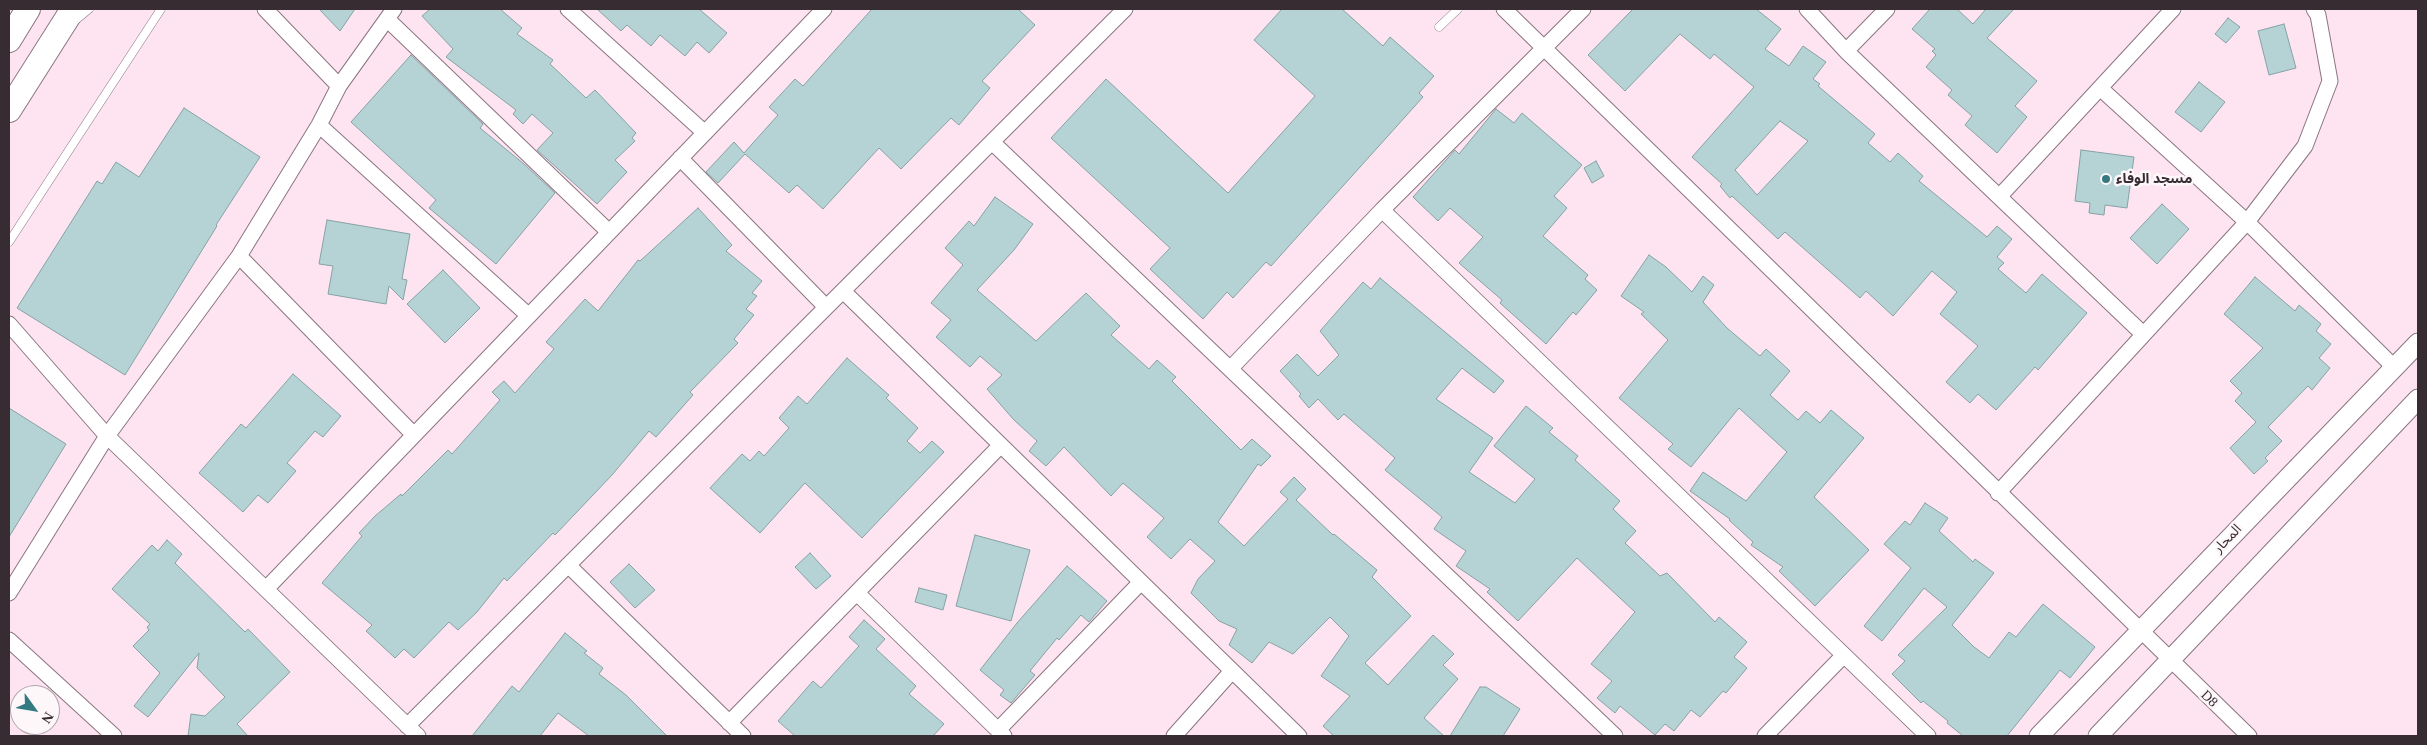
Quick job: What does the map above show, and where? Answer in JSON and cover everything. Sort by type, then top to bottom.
[{"type":"main road","points":[[9,40],[28,9]]},
{"type":"main road","points":[[9,110],[73,9]]},
{"type":"street","points":[[265,9],[339,86]]},
{"type":"street","points":[[568,9],[705,133]]},
{"type":"street","points":[[266,589],[824,9]]},
{"type":"street","points":[[9,325],[107,436],[412,731],[568,565],[1125,9]]},
{"type":"street","name":"D8","points":[[1504,9],[2248,736]]},
{"type":"street","points":[[1230,369],[1382,210],[1583,9]]},
{"type":"street","points":[[1807,9],[1846,52],[2143,334]]},
{"type":"street","points":[[1846,52],[1887,9]]},
{"type":"street","points":[[1999,197],[2173,9]]},
{"type":"street","points":[[1998,493],[2247,222],[2305,146],[2330,81],[2318,15],[2314,9]]},
{"type":"street","points":[[9,593],[107,436],[238,256],[319,125],[339,86],[390,14],[609,232]]},
{"type":"street","points":[[2100,88],[2247,222],[2394,367]]},
{"type":"street","points":[[319,125],[529,316]]},
{"type":"street","points":[[992,142],[1615,736]]},
{"type":"street","points":[[680,158],[826,307]]},
{"type":"street","points":[[1382,210],[1928,736]]},
{"type":"street","points":[[238,256],[414,435]]},
{"type":"street","points":[[843,291],[1299,736]]},
{"type":"street","name":"المحار","points":[[2038,736],[2418,343]]},
{"type":"street","points":[[2098,736],[2418,399]]},
{"type":"street","points":[[730,723],[1001,445]]},
{"type":"street","points":[[568,565],[743,736]]},
{"type":"street","points":[[856,593],[1001,733],[1141,582]]},
{"type":"street","points":[[9,640],[114,736]]},
{"type":"street","points":[[1765,736],[1844,655]]},
{"type":"street","points":[[1174,736],[1232,671]]},
{"type":"lane","points":[[53,40],[89,9]]},
{"type":"lane","points":[[9,242],[161,9]]},
{"type":"lane","points":[[1439,27],[1458,9]]},
{"type":"building","points":[[319,9],[355,9],[340,31]]},
{"type":"building","points":[[430,9],[500,9],[522,28],[517,34],[553,60],[550,64],[586,98],[595,90],[636,133],[632,138],[635,141],[615,160],[627,172],[597,204],[537,150],[553,133],[532,114],[523,124],[513,114],[516,110],[446,57],[453,49],[422,16]]},
{"type":"building","points":[[597,9],[699,9],[727,33],[709,53],[697,42],[685,56],[660,35],[651,46],[627,25],[621,31]]},
{"type":"building","points":[[872,9],[1018,9],[1035,25],[982,81],[990,88],[959,125],[951,118],[901,169],[879,148],[823,209],[797,185],[789,193],[745,154],[718,183],[706,172],[734,142],[744,153],[778,115],[769,107],[795,79],[803,86]]},
{"type":"building","points":[[1282,9],[1342,9],[1383,46],[1390,37],[1434,76],[1419,93],[1423,97],[1271,266],[1266,262],[1233,298],[1227,292],[1203,319],[1150,269],[1170,248],[1051,138],[1106,79],[1228,193],[1315,96],[1254,40]]},
{"type":"building","points":[[1633,9],[1756,9],[1781,29],[1765,49],[1789,66],[1803,46],[1826,62],[1813,79],[1820,84],[1818,86],[1875,134],[1868,143],[1890,162],[1898,153],[1923,176],[1919,181],[1987,237],[1997,226],[2012,239],[1997,257],[2004,263],[1998,269],[2026,293],[2042,274],[2087,313],[2038,370],[2035,367],[1996,410],[1978,394],[1970,403],[1946,382],[1978,346],[1940,314],[1957,292],[1932,271],[1893,316],[1866,291],[1860,298],[1785,232],[1778,239],[1732,196],[1730,198],[1720,186],[1722,184],[1692,157],[1754,87],[1714,54],[1710,59],[1680,34],[1625,91],[1588,55]],"holes":[[[1780,121],[1808,141],[1757,195],[1735,170]]]},
{"type":"building","points":[[1930,9],[1957,9],[1973,24],[1986,9],[2014,9],[1987,38],[2037,81],[2015,106],[2027,117],[1997,153],[1965,125],[1972,116],[1948,95],[1952,90],[1926,67],[1936,55],[1932,51],[1935,49],[1912,29]]},
{"type":"building","points":[[2228,18],[2240,27],[2226,43],[2215,34]]},
{"type":"building","points":[[2284,24],[2296,68],[2269,75],[2258,31]]},
{"type":"building","points":[[411,55],[483,124],[480,128],[524,164],[555,193],[496,264],[429,208],[436,200],[351,122]]},
{"type":"building","points":[[2199,82],[2225,102],[2201,132],[2175,112]]},
{"type":"building","points":[[184,108],[260,157],[216,225],[125,375],[17,308],[97,181],[102,184],[116,162],[139,177]]},
{"type":"building","points":[[1496,109],[1514,123],[1522,113],[1582,165],[1554,196],[1567,208],[1543,236],[1588,275],[1585,279],[1597,290],[1576,315],[1573,312],[1546,344],[1500,303],[1502,300],[1459,263],[1483,237],[1450,208],[1438,221],[1413,197],[1455,150],[1459,154]]},
{"type":"building","points":[[2081,150],[2134,157],[2127,208],[2105,205],[2104,215],[2089,213],[2090,203],[2075,201]]},
{"type":"building","points":[[1596,161],[1604,176],[1592,183],[1584,168]]},
{"type":"building","points":[[995,197],[1033,224],[1014,250],[977,290],[1036,341],[1086,293],[1120,326],[1111,335],[1149,369],[1157,360],[1176,377],[1172,381],[1241,450],[1252,439],[1271,456],[1261,466],[1258,464],[1218,522],[1244,546],[1288,499],[1280,492],[1294,477],[1306,489],[1296,500],[1333,535],[1377,570],[1372,577],[1411,616],[1365,663],[1388,685],[1433,635],[1454,654],[1443,665],[1458,679],[1424,718],[1444,736],[1334,736],[1323,726],[1350,696],[1321,676],[1349,636],[1330,617],[1293,654],[1269,642],[1252,663],[1229,645],[1237,629],[1219,621],[1191,593],[1198,579],[1215,561],[1190,539],[1171,559],[1147,537],[1164,518],[1123,483],[1111,496],[1064,447],[1046,466],[1029,451],[1037,441],[1014,420],[987,389],[1002,375],[980,356],[970,367],[936,337],[951,320],[931,303],[963,265],[945,248],[969,221],[974,226]]},
{"type":"building","points":[[2162,204],[2189,229],[2157,264],[2130,238]]},
{"type":"building","points":[[698,208],[732,245],[726,251],[762,281],[752,293],[757,296],[746,309],[754,315],[734,339],[738,343],[690,392],[693,395],[656,437],[649,431],[612,475],[555,535],[553,533],[507,581],[504,578],[477,612],[458,630],[449,622],[414,658],[404,649],[395,658],[366,631],[372,625],[322,583],[362,536],[359,533],[375,516],[401,494],[402,496],[448,450],[452,454],[500,400],[492,392],[504,381],[515,393],[554,349],[546,342],[585,299],[598,311],[638,260],[640,261]]},
{"type":"building","points":[[327,220],[410,234],[402,279],[407,280],[403,300],[389,286],[386,304],[328,294],[333,266],[319,264]]},
{"type":"building","points":[[1649,255],[1666,267],[1692,292],[1703,276],[1714,285],[1703,302],[1727,328],[1760,356],[1766,349],[1790,371],[1770,395],[1798,420],[1806,411],[1820,423],[1831,410],[1864,438],[1814,497],[1869,550],[1815,606],[1779,571],[1783,567],[1751,545],[1753,542],[1730,519],[1690,491],[1703,472],[1746,501],[1787,452],[1739,408],[1691,467],[1668,449],[1673,444],[1619,398],[1668,340],[1641,314],[1644,312],[1621,296]]},
{"type":"building","points":[[443,270],[480,308],[445,343],[407,304]]},
{"type":"building","points":[[2255,277],[2295,311],[2299,305],[2321,324],[2316,331],[2331,344],[2319,358],[2330,368],[2312,390],[2308,386],[2268,427],[2282,441],[2265,458],[2268,461],[2254,474],[2230,448],[2256,422],[2235,401],[2242,393],[2230,381],[2263,348],[2224,314]]},
{"type":"building","points":[[1380,278],[1504,381],[1494,393],[1462,368],[1436,399],[1493,438],[1469,472],[1515,503],[1535,479],[1494,446],[1526,406],[1553,428],[1549,432],[1578,456],[1575,460],[1620,501],[1613,509],[1636,531],[1625,543],[1660,576],[1667,573],[1715,622],[1719,617],[1747,642],[1734,657],[1747,668],[1726,693],[1723,691],[1700,717],[1691,710],[1674,731],[1665,724],[1655,735],[1620,706],[1615,713],[1597,698],[1612,681],[1591,664],[1635,612],[1577,558],[1518,621],[1487,592],[1490,589],[1456,566],[1466,551],[1434,529],[1442,517],[1385,470],[1395,458],[1344,414],[1338,420],[1318,399],[1309,408],[1299,396],[1301,394],[1280,371],[1297,354],[1318,376],[1339,355],[1320,331],[1363,282],[1371,289]]},
{"type":"building","points":[[847,358],[889,395],[886,398],[918,428],[907,441],[920,453],[932,441],[944,452],[862,538],[805,483],[760,533],[710,488],[742,454],[750,461],[759,451],[764,456],[789,428],[779,418],[798,396],[807,404]]},
{"type":"building","points":[[293,374],[341,416],[323,437],[315,431],[287,463],[296,471],[268,503],[258,495],[243,512],[199,473],[241,424],[246,428]]},
{"type":"building","points":[[9,408],[66,444],[9,537]]},
{"type":"building","points":[[1925,503],[1948,518],[1939,531],[1973,562],[1975,559],[1994,573],[1952,625],[1974,647],[1989,658],[2009,632],[2016,637],[2043,604],[2095,647],[2070,678],[2060,670],[2007,736],[1963,736],[1923,701],[1921,703],[1892,674],[1905,661],[1898,655],[1947,607],[1924,588],[1882,641],[1864,626],[1911,568],[1884,544],[1905,521],[1910,525]]},
{"type":"building","points":[[975,535],[1030,550],[1011,621],[956,606]]},
{"type":"building","points":[[167,540],[182,554],[175,563],[245,632],[248,629],[290,672],[237,724],[248,736],[188,736],[191,714],[205,716],[225,697],[197,668],[199,653],[148,717],[134,706],[160,673],[133,646],[149,630],[147,627],[150,624],[112,589],[152,545],[158,551]]},
{"type":"building","points":[[810,553],[831,576],[816,589],[795,567]]},
{"type":"building","points":[[629,564],[655,590],[635,608],[610,582]]},
{"type":"building","points":[[1067,566],[1107,601],[1089,622],[1081,615],[1059,640],[1057,638],[1030,671],[1035,675],[1011,703],[1000,695],[1004,690],[980,670],[1017,623]]},
{"type":"building","points":[[919,588],[947,595],[943,610],[915,602]]},
{"type":"building","points":[[864,620],[885,639],[876,649],[916,686],[909,694],[944,724],[933,736],[795,736],[778,721],[813,681],[821,688],[859,646],[849,637]]},
{"type":"building","points":[[565,633],[587,651],[584,653],[603,668],[599,674],[626,695],[667,736],[589,736],[558,713],[540,736],[472,736],[512,686],[519,692]]},
{"type":"building","points":[[1480,687],[1486,687],[1520,709],[1503,736],[1450,736]]},
{"type":"place","name":"مسجد الوفاء","points":[[2106,179]]}]
